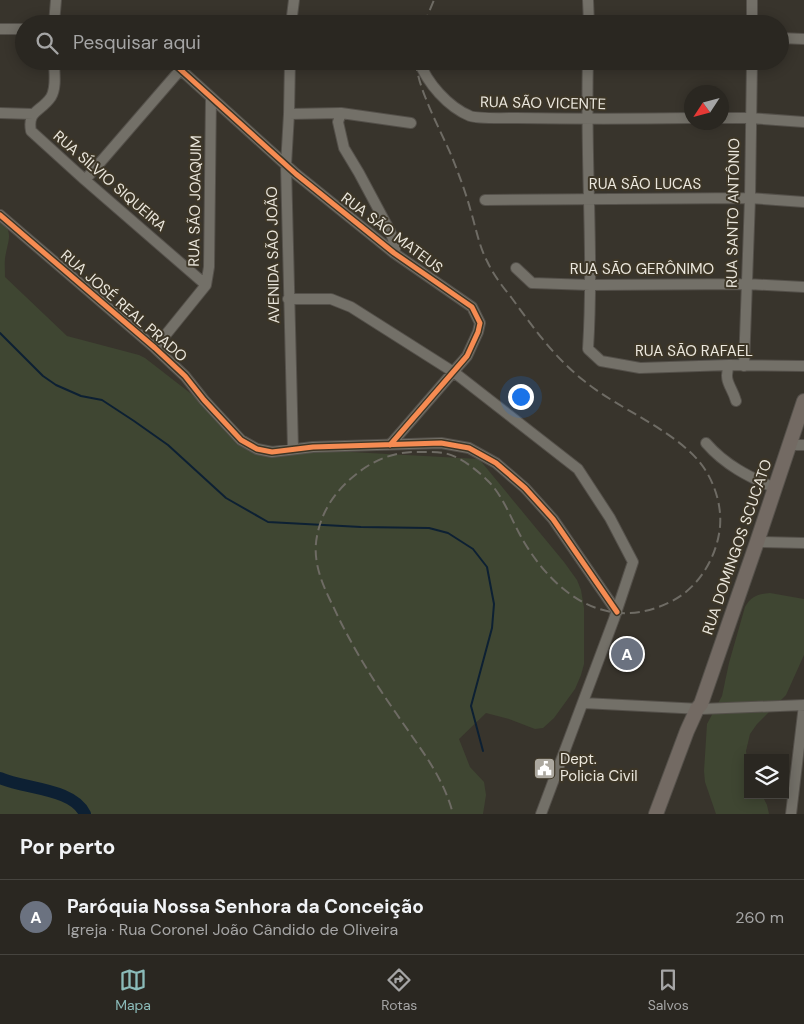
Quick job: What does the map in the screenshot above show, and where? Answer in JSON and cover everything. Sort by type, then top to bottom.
[{"type":"main road","name":"RUA DOMINGOS SCUCATO","points":[[656,814],[700,707],[758,542],[804,401]]},
{"type":"main road","name":"RUA DOMINGOS SCUCATO","points":[[662,814],[694,734],[700,707]]},
{"type":"street","points":[[55,15],[56,0]]},
{"type":"street","points":[[292,15],[294,0]]},
{"type":"street","points":[[588,0],[589,15]]},
{"type":"street","points":[[752,0],[752,15]]},
{"type":"street","points":[[0,29],[15,28]]},
{"type":"street","points":[[789,38],[804,38]]},
{"type":"street","points":[[0,113],[33,114],[51,96],[54,88],[54,70]]},
{"type":"street","points":[[85,180],[180,70]]},
{"type":"street","name":"RUA SÃO MATEUS","points":[[182,70],[296,174],[394,253],[472,307],[480,323],[467,356],[390,445]]},
{"type":"street","name":"AVENIDA SÃO JOÃO","points":[[290,70],[290,114],[286,165],[293,449]]},
{"type":"street","name":"RUA SÃO VICENTE","points":[[423,70],[430,82],[449,103],[471,117],[684,118]]},
{"type":"street","points":[[588,70],[586,119],[590,285]]},
{"type":"street","name":"RUA SANTO ANTÔNIO","points":[[744,366],[750,198],[752,70]]},
{"type":"street","name":"RUA SÃO JOAQUIM","points":[[155,348],[206,285],[210,267],[211,97]]},
{"type":"street","points":[[290,114],[341,113],[411,123]]},
{"type":"street","points":[[341,113],[338,122],[344,148],[390,231],[394,242],[394,253]]},
{"type":"street","name":"RUA SÍLVIO SIQUEIRA","points":[[33,114],[29,121],[31,131],[206,285]]},
{"type":"street","points":[[729,118],[804,122]]},
{"type":"street","name":"RUA SÃO LUCAS","points":[[485,200],[750,198],[804,202]]},
{"type":"street","name":"RUA JOSÉ REAL PRADO","points":[[0,215],[155,348],[185,376],[204,400],[241,440],[257,449],[272,452],[293,449],[441,443],[469,448],[496,463],[525,488],[553,518],[616,612]]},
{"type":"street","name":"RUA SÃO GERÔNIMO","points":[[516,268],[532,283],[590,285],[747,284],[804,287]]},
{"type":"street","name":"RUA SÃO RAFAEL","points":[[590,285],[588,350],[601,361],[640,368],[729,365],[804,366]]},
{"type":"street","points":[[288,299],[331,300],[351,308],[454,373],[578,469],[610,518],[633,562],[541,814]]},
{"type":"street","points":[[729,365],[726,381],[736,401]]},
{"type":"street","points":[[706,443],[717,456],[738,470],[775,488]]},
{"type":"street","points":[[789,445],[804,445]]},
{"type":"street","points":[[758,542],[804,543]]},
{"type":"street","points":[[583,703],[700,707],[804,706],[791,814]]},
{"type":"green space","points":[[0,220],[7,228],[9,235],[5,259],[5,277],[67,336],[145,358],[260,447],[479,459],[564,562],[577,580],[584,608],[584,664],[581,675],[575,689],[554,718],[543,728],[535,729],[486,713],[459,739],[470,767],[484,782],[486,795],[483,814],[0,814]]},
{"type":"green space","points":[[770,593],[804,599],[804,655],[786,695],[757,724],[750,734],[746,754],[744,754],[744,799],[764,799],[769,814],[716,814],[705,782],[707,724],[722,696],[745,607],[755,596]]},
{"type":"waterway","points":[[0,333],[43,376],[56,385],[81,396],[102,400],[168,445],[226,498],[268,522],[361,527],[429,528],[448,533],[473,549],[487,567],[494,604],[492,628],[471,706],[483,751]]},
{"type":"waterway","points":[[0,778],[59,794],[79,805],[85,814]]},
{"type":"railway","points":[[428,15],[434,0]]},
{"type":"railway","points":[[417,70],[430,109],[460,177],[482,249],[489,266],[498,280],[544,341],[572,371],[611,400],[672,437],[697,459],[713,484],[720,514],[717,544],[708,565],[696,583],[670,602],[647,610],[626,613],[605,611],[586,604],[552,578],[524,542],[493,486],[473,467],[456,457],[433,452],[407,452],[393,455],[366,467],[341,488],[329,505],[317,536],[316,554],[322,581],[362,661],[421,749],[443,786],[453,814]]},
{"type":"cycle path","points":[[181,70],[296,174],[394,253],[472,307],[480,323],[467,356],[390,445]]},
{"type":"cycle path","points":[[0,215],[155,348],[185,376],[204,400],[241,440],[257,449],[272,452],[313,447],[441,443],[469,448],[496,463],[525,488],[553,519],[617,612]]},
{"type":"place","name":"Paróquia Nossa Senhora da Conceição","points":[[627,654]]},
{"type":"place","name":"Dept. Policia Civil","points":[[544,768]]}]
